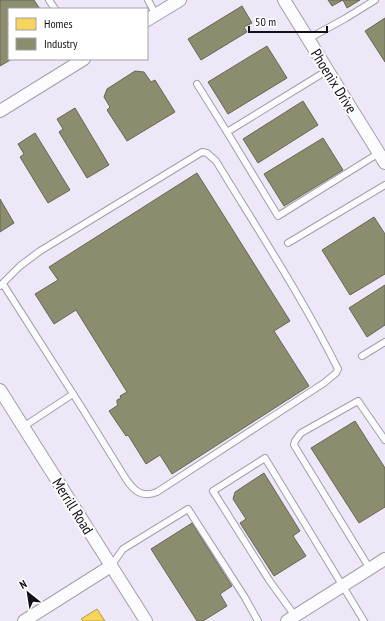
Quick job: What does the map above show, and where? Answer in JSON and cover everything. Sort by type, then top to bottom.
[{"type":"street","points":[[151,17],[180,0]]},
{"type":"street","name":"Phoenix Drive","points":[[284,0],[382,158]]},
{"type":"street","points":[[0,111],[82,60]]},
{"type":"street","name":"Merrill Road","points":[[0,390],[146,621]]},
{"type":"street","points":[[291,618],[385,559]]},
{"type":"street","points":[[24,621],[111,566]]},
{"type":"lane","points":[[148,0],[151,17]]},
{"type":"lane","points":[[308,39],[375,0]]},
{"type":"lane","points":[[227,132],[328,70]]},
{"type":"lane","points":[[197,84],[278,216],[382,158]]},
{"type":"lane","points":[[202,152],[208,153],[216,161],[280,267],[325,343],[338,369],[336,373],[324,384],[163,488],[150,495],[143,494],[132,488],[73,394],[1,285],[20,266],[40,251],[202,152]]},
{"type":"lane","points":[[288,243],[385,185]]},
{"type":"lane","points":[[362,356],[385,342]]},
{"type":"lane","points":[[23,427],[73,394]]},
{"type":"lane","points":[[370,569],[294,444],[301,433],[358,402],[385,440]]},
{"type":"lane","points":[[291,618],[213,491],[265,458],[364,621]]},
{"type":"lane","points":[[111,566],[123,549],[188,509],[244,596],[258,621]]},
{"type":"building: Homes","points":[[97,609],[105,621],[83,621],[81,619]]},
{"type":"building: Industry","points":[[0,0],[34,0],[39,8],[8,8],[8,60],[10,60],[0,66]]},
{"type":"building: Industry","points":[[328,0],[343,0],[332,6]]},
{"type":"building: Industry","points":[[343,0],[360,0],[347,8]]},
{"type":"building: Industry","points":[[242,6],[252,23],[244,27],[247,32],[201,60],[188,39]]},
{"type":"building: Industry","points":[[385,18],[385,62],[365,31]]},
{"type":"building: Industry","points":[[267,46],[287,78],[228,114],[208,82]]},
{"type":"building: Industry","points":[[135,71],[144,72],[151,82],[155,80],[175,112],[127,141],[107,110],[110,107],[104,97],[107,89]]},
{"type":"building: Industry","points":[[303,101],[318,125],[258,163],[243,139]]},
{"type":"building: Industry","points":[[75,108],[109,165],[87,178],[59,132],[63,129],[57,119]]},
{"type":"building: Industry","points":[[35,133],[70,190],[48,203],[20,157],[24,154],[18,144]]},
{"type":"building: Industry","points":[[323,138],[343,170],[284,206],[264,174]]},
{"type":"building: Industry","points":[[197,173],[290,321],[274,331],[309,386],[172,474],[160,455],[146,464],[128,435],[126,436],[109,411],[118,405],[117,400],[121,398],[120,396],[127,392],[76,310],[54,324],[35,294],[58,280],[49,267]]},
{"type":"building: Industry","points":[[0,199],[14,223],[0,232]]},
{"type":"building: Industry","points":[[374,217],[385,234],[385,274],[350,295],[322,250]]},
{"type":"building: Industry","points":[[385,285],[385,325],[367,337],[349,308]]},
{"type":"building: Industry","points":[[355,421],[385,468],[385,507],[359,523],[311,448]]},
{"type":"building: Industry","points":[[264,473],[300,531],[293,536],[306,556],[274,576],[240,523],[246,519],[233,499],[235,492]]},
{"type":"building: Industry","points":[[192,523],[232,586],[220,594],[227,606],[203,621],[197,621],[151,549]]}]
